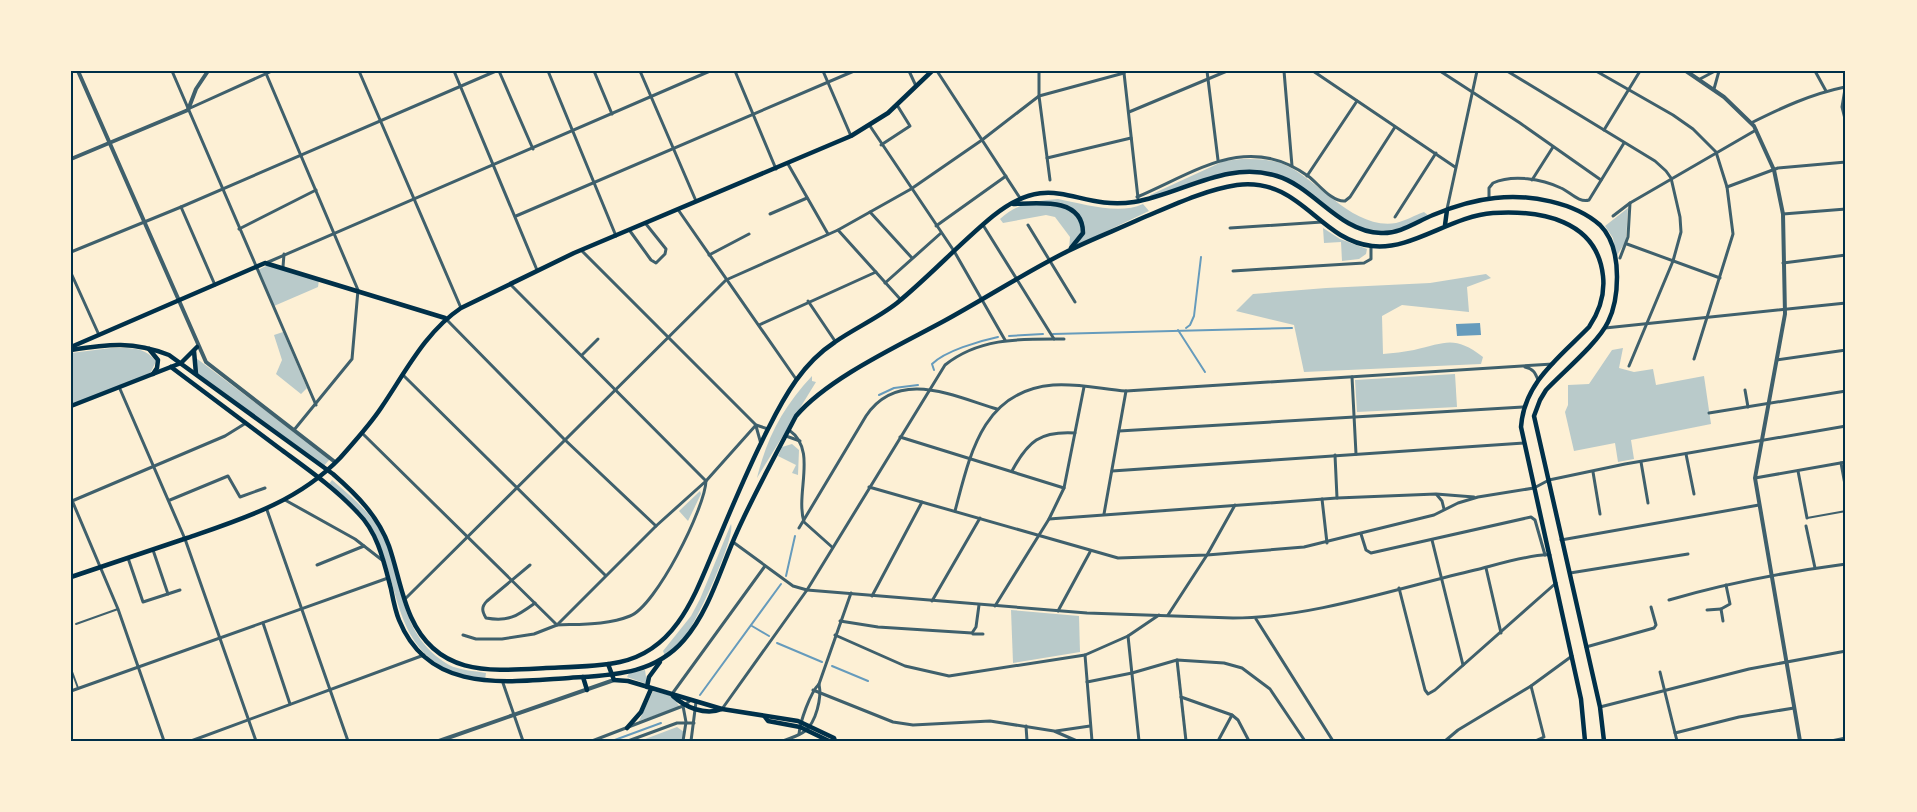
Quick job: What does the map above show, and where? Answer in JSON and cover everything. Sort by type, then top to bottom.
[{"type":"main road","points":[[71,577],[267,510],[285,500],[318,477],[362,433],[446,318],[461,308],[581,250],[679,211],[851,136],[870,126],[897,105],[932,71]]},
{"type":"main road","points":[[71,348],[116,344],[148,347],[181,363],[326,470],[357,496],[376,518],[389,547],[409,612],[424,639],[446,658],[458,664],[498,671],[608,664],[638,657],[653,649],[685,614],[768,429],[796,379],[807,365],[835,341],[880,315],[901,300],[983,225],[1020,198],[1051,192],[1103,202],[1138,199],[1230,173],[1251,171],[1276,175],[1291,182],[1335,214],[1359,228],[1372,232],[1392,232],[1447,210],[1489,199],[1534,199],[1563,205],[1599,224],[1612,245],[1617,264],[1614,303],[1605,328],[1546,390],[1535,410],[1538,436],[1600,707],[1604,741]]},
{"type":"main road","points":[[627,728],[641,712],[649,688],[649,676],[662,660],[685,639],[698,620],[750,502],[801,410],[819,393],[1068,251],[1156,212],[1219,188],[1240,185],[1273,188],[1289,195],[1344,237],[1371,246],[1402,244],[1456,221],[1491,213],[1531,213],[1567,224],[1593,243],[1603,272],[1600,306],[1590,327],[1530,390],[1523,407],[1521,427],[1548,555],[1557,583],[1581,699],[1585,741]]},
{"type":"main road","points":[[1010,204],[1049,203],[1073,210],[1079,216],[1083,233],[1068,251]]},
{"type":"main road","points":[[1447,210],[1456,221]]},
{"type":"main road","points":[[1445,225],[1447,210]]},
{"type":"main road","points":[[71,348],[265,263],[284,267],[446,318]]},
{"type":"main road","points":[[148,347],[158,360],[157,368],[153,375]]},
{"type":"main road","points":[[72,406],[120,389],[181,363],[196,349]]},
{"type":"main road","points":[[196,349],[196,374]]},
{"type":"main road","points":[[171,367],[318,477],[340,495],[365,520],[375,537],[399,619],[406,634],[424,655],[441,667],[464,678],[503,683],[584,677],[613,677],[645,668],[662,660]]},
{"type":"main road","points":[[608,664],[613,677]]},
{"type":"main road","points":[[584,677],[587,690]]},
{"type":"main road","points":[[613,677],[722,709],[765,717],[768,721],[801,725],[834,738],[835,741]]},
{"type":"main road","points":[[671,695],[683,706],[717,711],[722,709]]},
{"type":"main road","points":[[808,728],[828,741]]},
{"type":"street","points":[[78,71],[178,301],[196,349],[216,371],[335,462]]},
{"type":"street","points":[[172,71],[316,405]]},
{"type":"street","points":[[188,110],[196,89],[208,71]]},
{"type":"street","points":[[71,160],[188,110],[266,72],[272,71]]},
{"type":"street","points":[[359,71],[461,308]]},
{"type":"street","points":[[454,71],[537,270]]},
{"type":"street","points":[[71,252],[181,207],[301,153],[496,71]]},
{"type":"street","points":[[500,71],[533,149]]},
{"type":"street","points":[[548,71],[616,237]]},
{"type":"street","points":[[594,71],[612,114]]},
{"type":"street","points":[[640,71],[697,203]]},
{"type":"street","points":[[265,263],[494,166],[710,71]]},
{"type":"street","points":[[735,71],[776,169]]},
{"type":"street","points":[[823,71],[851,136]]},
{"type":"street","points":[[516,216],[854,71]]},
{"type":"street","points":[[909,71],[916,87]]},
{"type":"street","points":[[937,71],[1020,198]]},
{"type":"street","points":[[1038,71],[1039,96],[1050,180]]},
{"type":"street","points":[[1207,71],[1218,160]]},
{"type":"street","points":[[1129,112],[1227,71]]},
{"type":"street","points":[[1284,71],[1292,166]]},
{"type":"street","points":[[1313,71],[1456,167]]},
{"type":"street","points":[[1440,71],[1601,180]]},
{"type":"street","points":[[1447,210],[1477,71]]},
{"type":"street","points":[[1506,71],[1662,165],[1670,178],[1680,217],[1681,232],[1673,261],[1629,366]]},
{"type":"street","points":[[1596,71],[1673,115],[1693,129],[1716,152],[1727,187],[1733,234],[1694,359]]},
{"type":"street","points":[[1604,130],[1640,71]]},
{"type":"street","points":[[1686,71],[1714,89],[1751,123],[1756,130],[1774,170],[1783,214],[1785,310],[1755,478],[1800,741]]},
{"type":"street","points":[[1700,80],[1715,71]]},
{"type":"street","points":[[1714,89],[1719,71]]},
{"type":"street","points":[[1815,71],[1826,91]]},
{"type":"street","points":[[266,72],[358,290],[352,359],[294,430]]},
{"type":"street","points":[[405,599],[726,280],[838,230],[911,190],[982,140],[1039,96],[1124,72],[1138,199],[1218,160],[1252,156],[1272,158],[1292,166],[1336,199],[1345,200],[1350,197],[1396,127]]},
{"type":"street","points":[[1751,123],[1785,106],[1845,85],[1842,114],[1846,124]]},
{"type":"street","points":[[1307,176],[1357,101]]},
{"type":"street","points":[[881,144],[910,126],[897,105]]},
{"type":"street","points":[[870,126],[911,190],[954,251],[1005,340]]},
{"type":"street","points":[[1613,216],[1630,202],[1756,130]]},
{"type":"street","points":[[1047,158],[1132,138]]},
{"type":"street","points":[[1489,199],[1489,188],[1493,182],[1510,179],[1532,180],[1562,189],[1585,201],[1592,196],[1624,143]]},
{"type":"street","points":[[1532,180],[1553,147]]},
{"type":"street","points":[[1395,217],[1436,153]]},
{"type":"street","points":[[1727,187],[1774,170],[1846,162]]},
{"type":"street","points":[[788,164],[828,234]]},
{"type":"street","points":[[936,226],[1006,176]]},
{"type":"street","points":[[239,229],[316,190]]},
{"type":"street","points":[[770,214],[808,198]]},
{"type":"street","points":[[1620,258],[1627,244],[1630,202]]},
{"type":"street","points":[[181,207],[215,286]]},
{"type":"street","points":[[1783,214],[1846,209]]},
{"type":"street","points":[[679,211],[796,379]]},
{"type":"street","points":[[1306,223],[1312,218],[1310,211]]},
{"type":"street","points":[[870,212],[912,258]]},
{"type":"street","points":[[1230,228],[1323,222]]},
{"type":"street","points":[[630,231],[651,260],[656,263],[665,254],[666,249],[646,224]]},
{"type":"street","points":[[983,225],[1055,339]]},
{"type":"street","points":[[1028,225],[1075,302]]},
{"type":"street","points":[[838,230],[901,300]]},
{"type":"street","points":[[886,283],[941,233]]},
{"type":"street","points":[[709,256],[749,234]]},
{"type":"street","points":[[1627,244],[1720,278]]},
{"type":"street","points":[[1232,271],[1364,263],[1371,259],[1371,246]]},
{"type":"street","points":[[581,250],[756,425],[768,429]]},
{"type":"street","points":[[284,254],[284,267]]},
{"type":"street","points":[[1783,263],[1846,255]]},
{"type":"street","points":[[759,325],[876,272]]},
{"type":"street","points":[[71,273],[98,335]]},
{"type":"street","points":[[509,284],[616,388],[706,481]]},
{"type":"street","points":[[808,302],[835,341]]},
{"type":"street","points":[[1605,328],[1846,303]]},
{"type":"street","points":[[446,318],[564,439],[656,526]]},
{"type":"street","points":[[582,355],[598,339]]},
{"type":"street","points":[[722,709],[807,590],[945,365],[957,356],[984,344],[1005,340],[1064,339]]},
{"type":"street","points":[[1777,360],[1846,350]]},
{"type":"street","points":[[955,511],[969,459],[976,441],[997,409],[1023,392],[1036,388],[1052,385],[1126,391],[1554,364]]},
{"type":"street","points":[[1520,366],[1530,368],[1538,380]]},
{"type":"street","points":[[403,375],[605,575]]},
{"type":"street","points":[[1352,377],[1356,454]]},
{"type":"street","points":[[995,606],[1049,519],[1064,488],[1084,387]]},
{"type":"street","points":[[120,389],[170,500],[256,741]]},
{"type":"street","points":[[799,528],[873,404],[883,396],[893,392],[930,389],[997,409]]},
{"type":"street","points":[[1745,390],[1748,407]]},
{"type":"street","points":[[1104,514],[1126,391]]},
{"type":"street","points":[[1709,413],[1846,391]]},
{"type":"street","points":[[1119,431],[1523,407]]},
{"type":"street","points":[[164,741],[118,609],[72,500],[225,436],[246,423]]},
{"type":"street","points":[[756,425],[761,444]]},
{"type":"street","points":[[557,625],[605,575],[706,481],[756,425]]},
{"type":"street","points":[[870,487],[1038,534],[1090,552],[1134,559],[1207,555],[1304,548],[1434,515],[1444,509],[1478,497],[1534,488],[1549,480],[1761,442],[1775,437],[1846,426]]},
{"type":"street","points":[[789,430],[800,442],[804,455],[802,497],[804,522],[832,547]]},
{"type":"street","points":[[362,433],[557,625]]},
{"type":"street","points":[[1012,471],[1023,451],[1032,443],[1049,434],[1076,433]]},
{"type":"street","points":[[786,436],[800,442]]},
{"type":"street","points":[[900,437],[1064,488]]},
{"type":"street","points":[[1112,471],[1524,443]]},
{"type":"street","points":[[1686,454],[1694,494]]},
{"type":"street","points":[[1335,456],[1337,498]]},
{"type":"street","points":[[1641,462],[1648,503]]},
{"type":"street","points":[[1755,478],[1846,462]]},
{"type":"street","points":[[1841,463],[1846,490]]},
{"type":"street","points":[[1798,471],[1807,518]]},
{"type":"street","points":[[1592,472],[1600,514]]},
{"type":"street","points":[[170,500],[226,476],[229,477],[240,497],[265,488]]},
{"type":"street","points":[[463,635],[476,639],[502,639],[534,634],[557,625],[613,621],[631,616],[646,604],[672,563],[702,503],[706,481]]},
{"type":"street","points":[[1049,519],[1337,498],[1436,494],[1478,497]]},
{"type":"street","points":[[1436,494],[1442,501],[1444,509]]},
{"type":"street","points":[[1322,499],[1327,543]]},
{"type":"street","points":[[285,500],[364,546],[383,560]]},
{"type":"street","points":[[872,596],[922,502]]},
{"type":"street","points":[[1168,615],[1207,555],[1235,505]]},
{"type":"street","points":[[1561,540],[1759,505]]},
{"type":"street","points":[[267,510],[303,608],[348,741]]},
{"type":"street","points":[[733,542],[793,586],[807,590],[1058,611],[1255,618],[1303,611],[1548,555],[1535,520],[1531,516],[1371,553],[1366,550],[1361,534]]},
{"type":"street","points":[[932,601],[980,518]]},
{"type":"street","points":[[1806,526],[1815,568]]},
{"type":"street","points":[[1432,540],[1463,665]]},
{"type":"street","points":[[317,565],[364,546]]},
{"type":"street","points":[[153,550],[168,594]]},
{"type":"street","points":[[1058,611],[1090,552]]},
{"type":"street","points":[[1570,573],[1688,554]]},
{"type":"street","points":[[128,558],[143,602],[180,590]]},
{"type":"street","points":[[1669,600],[1773,575],[1846,564]]},
{"type":"street","points":[[530,565],[510,580],[483,605],[482,612],[486,618],[499,620],[515,618],[535,604]]},
{"type":"street","points":[[671,695],[765,566]]},
{"type":"street","points":[[1486,568],[1501,632]]},
{"type":"street","points":[[71,691],[388,578]]},
{"type":"street","points":[[1399,588],[1425,690],[1431,693],[1557,583]]},
{"type":"street","points":[[1707,610],[1730,605],[1726,585]]},
{"type":"street","points":[[799,735],[813,690],[819,684],[851,593]]},
{"type":"street","points":[[972,634],[976,627],[979,605]]},
{"type":"street","points":[[1586,647],[1654,628],[1656,625],[1651,607]]},
{"type":"street","points":[[1721,608],[1723,621]]},
{"type":"street","points":[[835,635],[905,666],[935,675],[949,676],[1084,655],[1128,636],[1160,615]]},
{"type":"street","points":[[1255,618],[1333,741]]},
{"type":"street","points":[[840,621],[878,627],[983,634]]},
{"type":"street","points":[[262,622],[290,704]]},
{"type":"street","points":[[1128,636],[1139,741]]},
{"type":"street","points":[[1600,707],[1785,662],[1846,651]]},
{"type":"street","points":[[191,741],[290,704],[331,691],[424,655]]},
{"type":"street","points":[[1084,655],[1092,741]]},
{"type":"street","points":[[1445,741],[1458,730],[1531,686],[1572,656]]},
{"type":"street","points":[[1087,682],[1132,673],[1177,660],[1224,663],[1242,668],[1258,678],[1282,706],[1304,741]]},
{"type":"street","points":[[1177,660],[1186,741]]},
{"type":"street","points":[[1660,672],[1677,741]]},
{"type":"street","points":[[439,741],[587,690],[613,677]]},
{"type":"street","points":[[503,683],[523,741]]},
{"type":"street","points":[[783,741],[799,735],[808,728],[821,692],[819,684]]},
{"type":"street","points":[[1531,686],[1544,737],[1535,741]]},
{"type":"street","points":[[813,690],[893,722],[913,725],[976,720],[1054,731],[1077,741]]},
{"type":"street","points":[[1181,697],[1232,715],[1238,720],[1249,741]]},
{"type":"street","points":[[592,741],[694,701],[697,709],[691,741]]},
{"type":"street","points":[[683,706],[686,722],[683,741]]},
{"type":"street","points":[[1674,733],[1739,717],[1794,708]]},
{"type":"street","points":[[1218,741],[1232,715]]},
{"type":"street","points":[[628,741],[686,722],[694,723]]},
{"type":"street","points":[[1026,726],[1027,741]]},
{"type":"street","points":[[1054,731],[1090,726]]},
{"type":"street","points":[[1831,741],[1846,738]]},
{"type":"lane","points":[[1807,518],[1846,511]]},
{"type":"lane","points":[[76,624],[118,609]]},
{"type":"lane","points":[[71,669],[78,689]]},
{"type":"shaded area","points":[[1242,159],[1268,160],[1283,164],[1310,181],[1336,202],[1365,219],[1380,223],[1396,223],[1424,212],[1429,216],[1406,227],[1381,232],[1359,227],[1335,213],[1291,181],[1276,174],[1229,172],[1151,197],[1150,195],[1224,161]]},
{"type":"shaded area","points":[[1058,199],[1112,209],[1123,209],[1143,204],[1149,211],[1069,249],[1070,237],[1055,217],[1046,215],[1003,223],[1000,219],[1020,206]]},
{"type":"shaded area","points":[[1628,208],[1626,241],[1616,257],[1613,238],[1605,226]]},
{"type":"shaded area","points":[[1323,228],[1340,239],[1367,249],[1366,254],[1359,259],[1342,261],[1341,242],[1324,243]]},
{"type":"shaded area","points":[[268,265],[319,280],[318,287],[274,306],[258,270]]},
{"type":"shaded area","points":[[1486,274],[1491,278],[1467,287],[1469,312],[1402,305],[1382,316],[1383,354],[1410,351],[1442,343],[1457,343],[1483,357],[1481,364],[1304,372],[1294,325],[1236,311],[1253,294],[1430,283]]},
{"type":"shaded area","points":[[283,332],[307,388],[301,394],[276,374],[282,360],[274,335]]},
{"type":"shaded area","points":[[111,348],[141,350],[156,361],[151,372],[142,378],[71,405],[71,353]]},
{"type":"shaded area","points":[[1623,348],[1619,368],[1634,372],[1653,369],[1656,385],[1704,376],[1711,424],[1631,440],[1634,459],[1618,462],[1615,443],[1574,451],[1565,412],[1568,405],[1568,385],[1589,384],[1612,350]]},
{"type":"shaded area","points":[[196,358],[330,459],[323,467],[197,373]]},
{"type":"shaded area","points":[[1455,374],[1457,407],[1357,412],[1355,380]]},
{"type":"shaded area","points":[[812,376],[812,381],[816,382],[757,478],[777,423],[784,411]]},
{"type":"shaded area","points":[[792,444],[799,450],[798,475],[792,473],[796,465],[778,456],[782,447]]},
{"type":"shaded area","points":[[332,480],[363,509],[379,529],[388,547],[403,603],[419,637],[431,652],[449,665],[486,673],[485,680],[449,670],[431,659],[417,645],[407,628],[400,610],[383,553],[371,526],[348,500],[329,484]]},
{"type":"shaded area","points":[[700,491],[701,494],[688,521],[679,511]]},
{"type":"shaded area","points":[[731,524],[731,532],[722,562],[698,615],[685,637],[665,656],[663,651],[691,616],[700,599]]},
{"type":"shaded area","points":[[1011,610],[1079,616],[1080,652],[1013,663]]},
{"type":"shaded area","points":[[645,670],[647,684],[627,677],[629,673]]},
{"type":"shaded area","points":[[653,691],[672,696],[680,707],[639,721]]},
{"type":"shaded area","points":[[677,727],[684,732],[681,741],[640,741]]},
{"type":"water","points":[[1480,323],[1481,335],[1457,336],[1456,324]]},
{"type":"waterway","points":[[1186,328],[1190,325],[1194,316],[1201,257]]},
{"type":"waterway","points":[[1053,334],[1292,328]]},
{"type":"waterway","points":[[1178,330],[1205,372]]},
{"type":"waterway","points":[[1009,336],[1043,334]]},
{"type":"waterway","points":[[934,370],[932,364],[945,355],[972,344],[998,337]]},
{"type":"waterway","points":[[879,395],[894,388],[918,385]]},
{"type":"waterway","points":[[786,576],[795,536]]},
{"type":"waterway","points":[[700,695],[781,584]]},
{"type":"waterway","points":[[752,626],[769,636]]},
{"type":"waterway","points":[[777,643],[822,662]]},
{"type":"waterway","points":[[832,666],[868,681]]},
{"type":"waterway","points":[[612,741],[661,723]]}]
